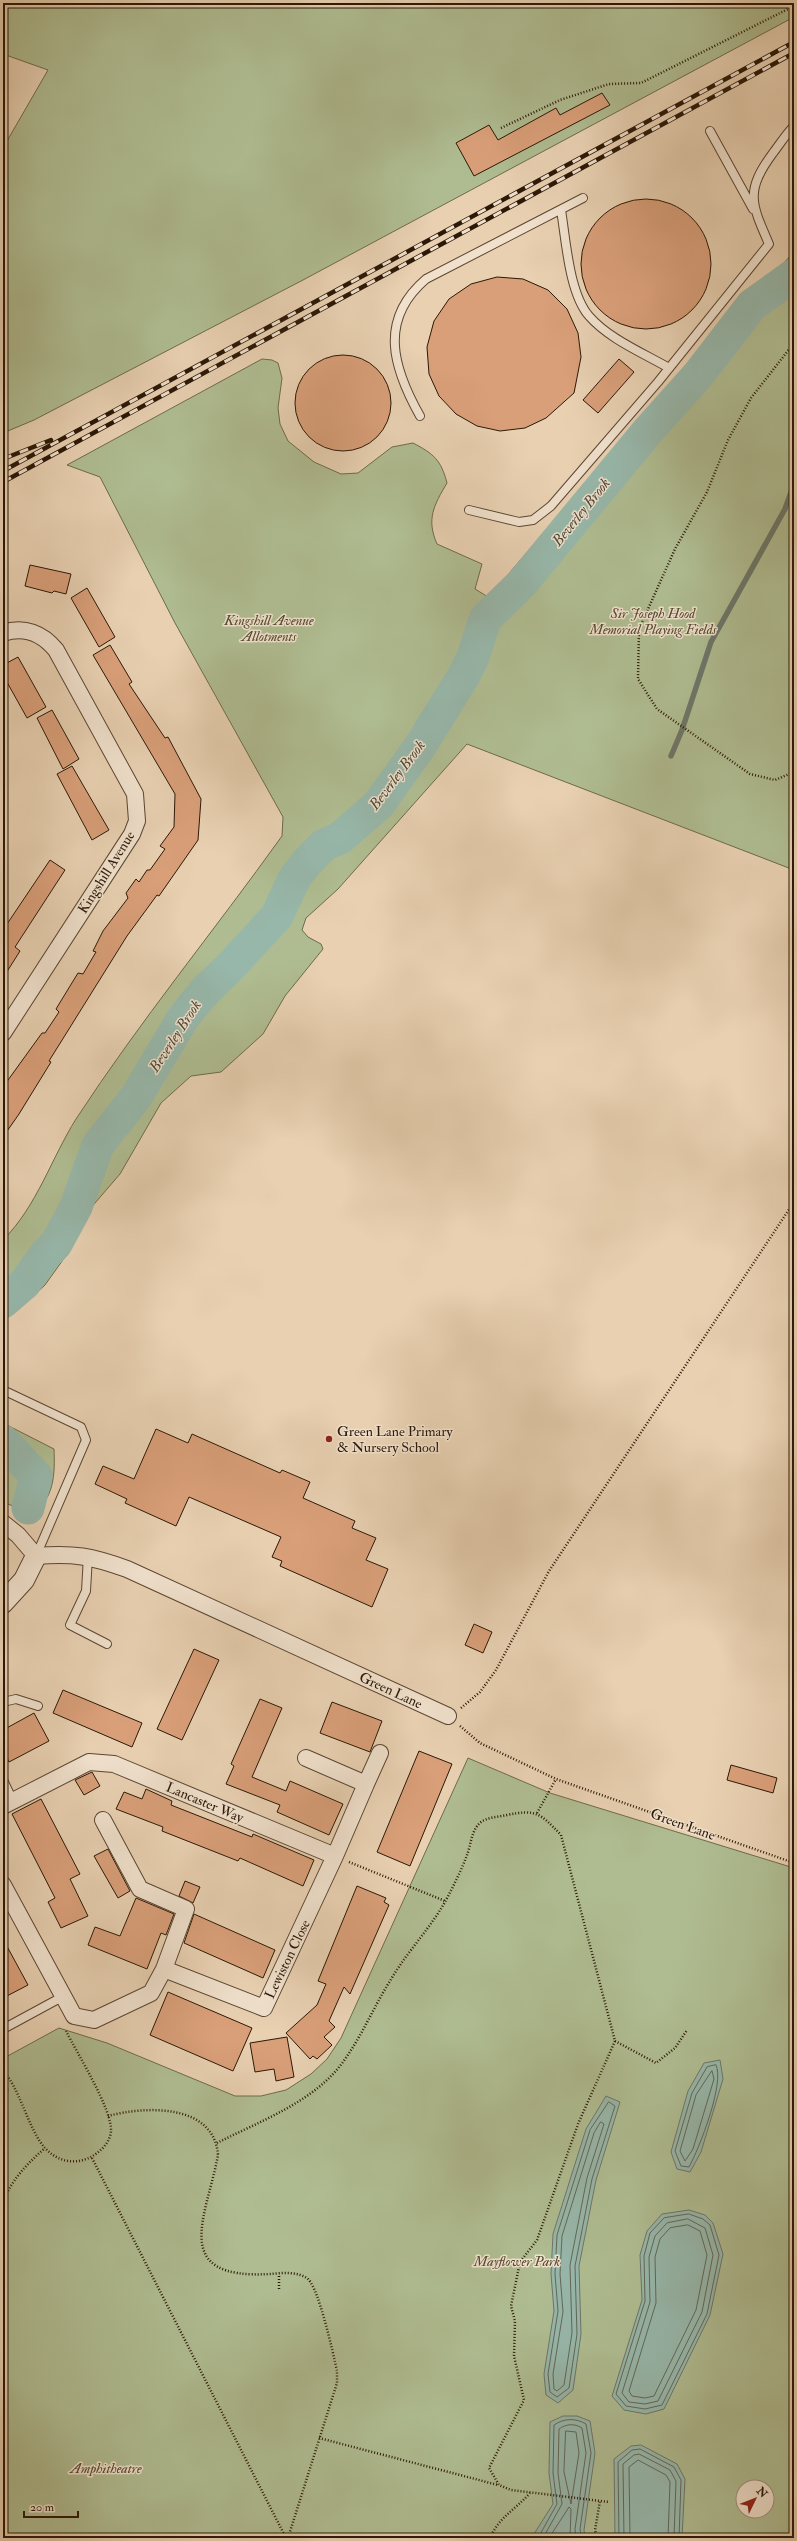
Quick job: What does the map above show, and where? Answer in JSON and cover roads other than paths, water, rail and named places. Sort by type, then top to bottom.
[{"type":"street","name":"Kingshill Avenue","points":[[3,633],[24,630],[38,634],[56,650],[135,794],[138,807],[132,834],[3,1033]]},
{"type":"street","points":[[3,1523],[18,1535],[36,1556],[24,1580],[3,1603]]},
{"type":"street","name":"Green Lane","points":[[36,1556],[63,1554],[88,1556],[148,1578],[448,1716]]},
{"type":"street","points":[[335,1856],[380,1753]]},
{"type":"street","points":[[306,1758],[366,1784]]},
{"type":"street","name":"Lancaster Way","points":[[8,1804],[89,1762],[114,1764],[335,1856]]},
{"type":"street","points":[[3,1885],[74,2016],[94,2020],[151,1993],[164,1969],[186,1909],[140,1890],[103,1820]]},
{"type":"street","name":"Lewiston Close","points":[[164,1969],[264,2008],[335,1856]]},
{"type":"lane","points":[[755,214],[753,192],[759,172],[794,126]]},
{"type":"lane","points":[[469,510],[519,522],[533,520],[551,506],[669,368],[769,244],[755,214],[710,131]]},
{"type":"lane","points":[[420,416],[410,397],[395,360],[394,337],[399,312],[411,292],[426,279],[583,198]]},
{"type":"lane","points":[[561,210],[572,278],[581,303],[589,316],[613,336],[669,368]]},
{"type":"lane","points":[[5,1391],[80,1427],[86,1440],[36,1556]]},
{"type":"lane","points":[[88,1556],[86,1591],[70,1625],[107,1644]]},
{"type":"lane","points":[[3,1702],[16,1699],[38,1706]]},
{"type":"lane","points":[[3,1780],[8,1804]]},
{"type":"lane","points":[[3,2029],[62,1996]]},
{"type":"water","points":[[720,2060],[723,2079],[701,2152],[690,2172],[677,2169],[671,2152],[688,2091],[704,2063]]},
{"type":"water","points":[[606,2096],[620,2102],[596,2180],[579,2266],[581,2334],[573,2390],[558,2403],[546,2395],[544,2374],[554,2311],[551,2274],[553,2234],[586,2129]]},
{"type":"water","points":[[689,2210],[705,2215],[713,2223],[723,2254],[710,2315],[664,2409],[646,2414],[624,2410],[612,2396],[642,2300],[640,2255],[647,2231],[662,2214]]},
{"type":"water","points":[[563,2416],[577,2416],[590,2421],[595,2453],[584,2530],[585,2538],[534,2538],[534,2534],[553,2504],[549,2473],[550,2422]]},
{"type":"water","points":[[641,2445],[677,2464],[685,2479],[682,2538],[615,2537],[614,2459],[631,2446]]},
{"type":"waterway","name":"Beverley Brook","points":[[3,1302],[25,1283],[45,1255],[56,1244],[76,1207],[98,1145],[136,1097],[183,1018],[203,993],[229,968],[277,916],[294,879],[307,862],[324,845],[340,838],[378,805],[419,748],[463,677],[473,657],[485,619],[522,583],[647,432],[698,375],[752,305],[794,275]]},
{"type":"waterway","points":[[671,756],[682,730],[711,642],[785,509],[794,484]]},
{"type":"waterway","name":"Beverley Brook","points":[[3,1441],[36,1476],[28,1508]]},
{"type":"railway","points":[[3,471],[794,42]]},
{"type":"railway","points":[[3,482],[794,53]]},
{"type":"railway","points":[[3,459],[51,440]]},
{"type":"place","name":"Green Lane Primary & Nursery School","points":[[329,1439]]},
{"type":"park label","name":"Sir Joseph Hood Memorial Playing Fields","points":[[653,622]]},
{"type":"park label","name":"Kingshill Avenue Allotments","points":[[269,628]]},
{"type":"park label","name":"Mayflower Park","points":[[517,2261]]},
{"type":"park label","name":"Amphitheatre","points":[[106,2468]]}]
